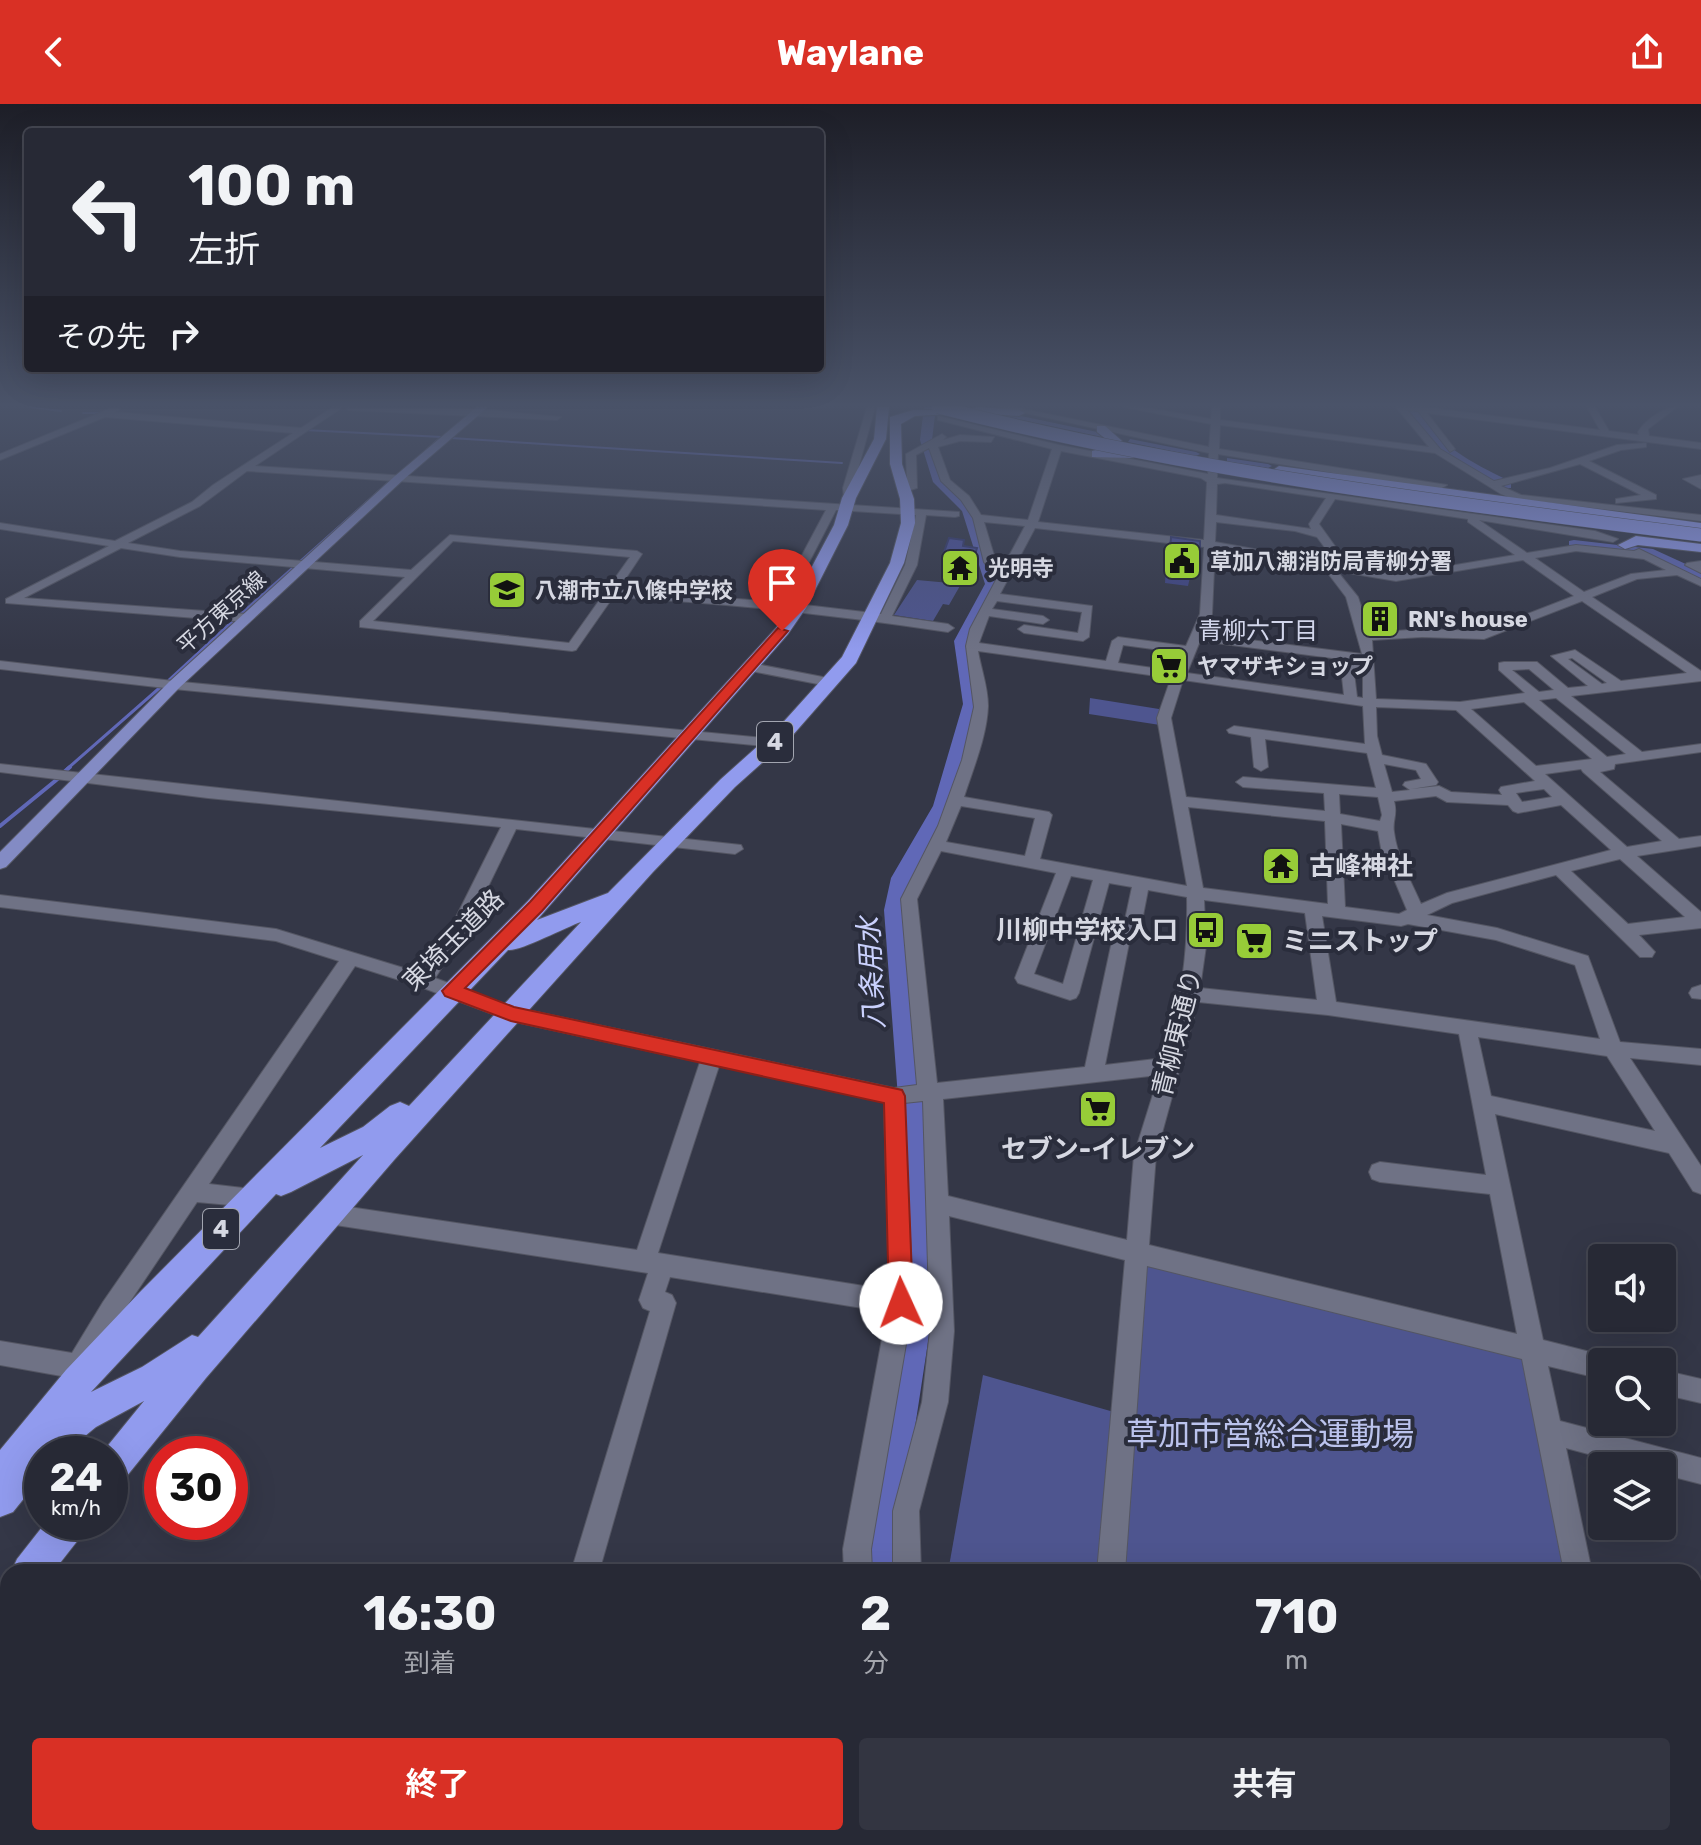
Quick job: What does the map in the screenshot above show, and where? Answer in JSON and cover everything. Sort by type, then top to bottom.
[{"type":"highway","name":"東埼玉道路","points":[[0,1477],[77,1374],[252,1197],[438,986],[536,907],[751,667],[790,607],[852,488]]},
{"type":"highway","points":[[1318,488],[1331,497]]},
{"type":"highway","points":[[1335,488],[1584,523],[1701,532]]},
{"type":"highway","points":[[1355,488],[1701,532]]},
{"type":"highway","points":[[1427,488],[1660,517],[1701,518]]},
{"type":"highway","points":[[1435,488],[1442,490]]},
{"type":"highway","name":"4","points":[[128,1448],[273,1276],[511,1014],[668,843],[774,743],[850,659],[876,617],[915,512],[904,491]]},
{"type":"highway","points":[[1451,514],[1492,511]]},
{"type":"highway","points":[[1660,517],[1701,532]]},
{"type":"highway","points":[[1622,543],[1636,540],[1701,548]]},
{"type":"highway","name":"4","points":[[438,986],[474,980],[525,935],[592,910],[623,892]]},
{"type":"highway","name":"4","points":[[215,1235],[294,1173],[365,1142],[381,1131],[472,1039],[511,1014]]},
{"type":"highway","name":"4","points":[[0,1499],[42,1450],[67,1428],[84,1415],[160,1377],[273,1276]]},
{"type":"highway","points":[[36,1564],[55,1540]]},
{"type":"main road","name":"平方東京線","points":[[0,863],[175,684],[389,488]]},
{"type":"street","points":[[5,604],[185,511],[218,488]]},
{"type":"street","points":[[568,488],[955,514]]},
{"type":"street","points":[[842,505],[848,488]]},
{"type":"street","points":[[904,491],[911,488]]},
{"type":"street","points":[[952,488],[978,518],[988,556],[1002,580]]},
{"type":"street","points":[[907,1564],[906,1511],[935,1402],[942,1331],[939,1204],[909,899],[956,800],[981,707],[972,646],[985,612],[1032,524],[1044,488]]},
{"type":"street","name":"青柳東通り","points":[[1112,1564],[1136,1250],[1148,1139],[1173,1065],[1191,994],[1197,946],[1196,893],[1164,718],[1167,703],[1197,637],[1207,604],[1212,488]]},
{"type":"street","points":[[1276,488],[1586,532],[1622,543]]},
{"type":"street","points":[[1502,488],[1511,495],[1549,504],[1603,506],[1660,517]]},
{"type":"street","points":[[1524,488],[1701,583]]},
{"type":"street","points":[[1603,506],[1605,503],[1652,497],[1635,488]]},
{"type":"street","points":[[1318,534],[1314,524],[1331,497]]},
{"type":"street","points":[[1637,499],[1652,506],[1692,505]]},
{"type":"street","points":[[1652,506],[1660,517]]},
{"type":"street","points":[[1468,517],[1700,676]]},
{"type":"street","points":[[978,518],[1209,544],[1396,578],[1576,548],[1648,556]]},
{"type":"street","points":[[1211,518],[1295,528],[1318,534],[1326,539],[1337,556],[1328,566]]},
{"type":"street","points":[[0,526],[118,544],[414,574]]},
{"type":"street","points":[[450,538],[637,554],[572,647],[364,624],[414,574],[450,538]]},
{"type":"street","points":[[1661,550],[1698,566]]},
{"type":"street","points":[[1328,566],[1352,597],[1365,637],[1373,754],[1390,815],[1385,827],[1412,915]]},
{"type":"street","points":[[1365,637],[1422,633],[1484,635],[1635,576],[1678,572]]},
{"type":"street","points":[[611,593],[790,607],[948,628]]},
{"type":"street","points":[[985,612],[1026,624],[1085,625],[1088,609],[993,597]]},
{"type":"street","points":[[5,604],[247,618]]},
{"type":"street","points":[[1015,652],[1026,624]]},
{"type":"street","points":[[1197,637],[1369,665]]},
{"type":"street","points":[[1111,665],[1118,641],[1190,650]]},
{"type":"street","points":[[1146,670],[1150,645]]},
{"type":"street","points":[[972,646],[1369,703],[1460,706],[1700,676]]},
{"type":"street","points":[[1599,688],[1557,656],[1575,654],[1619,686]]},
{"type":"street","points":[[0,665],[774,743]]},
{"type":"street","points":[[1351,700],[1347,668],[1369,665]]},
{"type":"street","points":[[1639,757],[1532,665],[1504,666],[1532,696],[1609,766],[1588,769],[1676,845]]},
{"type":"street","points":[[751,667],[828,682]]},
{"type":"street","points":[[1460,706],[1626,852],[1700,922]]},
{"type":"street","points":[[1234,730],[1373,754],[1421,767],[1431,782],[1384,793]]},
{"type":"street","points":[[1258,735],[1261,767]]},
{"type":"street","points":[[1535,771],[1701,748]]},
{"type":"street","points":[[0,768],[735,849]]},
{"type":"street","points":[[1243,782],[1384,793],[1439,791],[1447,797],[1512,800]]},
{"type":"street","points":[[1549,784],[1506,790],[1518,808],[1566,799]]},
{"type":"street","points":[[1331,788],[1337,910]]},
{"type":"street","points":[[956,800],[1044,815],[1031,862]]},
{"type":"street","points":[[1180,801],[1333,817],[1385,827]]},
{"type":"street","points":[[438,986],[459,928],[511,823]]},
{"type":"street","points":[[936,845],[1196,893],[1312,906],[1392,920],[1412,915],[1447,899],[1559,869],[1626,852],[1701,841]]},
{"type":"street","points":[[1066,868],[1024,978],[1070,993],[1103,875]]},
{"type":"street","points":[[1559,869],[1646,952]]},
{"type":"street","points":[[1093,1073],[1121,941],[1131,931],[1141,882]]},
{"type":"street","points":[[0,901],[276,935],[438,986],[511,1014],[899,1097],[1173,1065]]},
{"type":"street","points":[[1312,906],[1328,1008]]},
{"type":"street","points":[[1412,915],[1497,934],[1582,961],[1613,1049],[1701,1184]]},
{"type":"street","points":[[1624,931],[1700,922]]},
{"type":"street","points":[[0,1353],[77,1374],[191,1192],[350,959]]},
{"type":"street","points":[[1191,994],[1328,1008],[1613,1049],[1701,1057]]},
{"type":"street","points":[[1467,1028],[1576,1564]]},
{"type":"street","points":[[587,1564],[664,1303],[651,1300],[653,1263],[712,1057]]},
{"type":"street","points":[[858,1564],[857,1549],[901,1303],[899,1097]]},
{"type":"street","points":[[1483,1103],[1676,1145]]},
{"type":"street","points":[[1380,1172],[1501,1186]]},
{"type":"street","points":[[191,1192],[252,1197]]},
{"type":"street","points":[[939,1204],[1588,1364]]},
{"type":"street","points":[[329,1214],[901,1303]]},
{"type":"street","points":[[1676,1385],[1701,1391]]},
{"type":"street","points":[[1550,1431],[1701,1471]]},
{"type":"green space","points":[[917,580],[961,584],[949,605],[943,604],[933,621],[894,615]]},
{"type":"green space","points":[[1090,698],[1159,709],[1160,725],[1089,714]]},
{"type":"green space","name":"草加市営総合運動場","points":[[1144,1260],[1528,1356],[1568,1564],[1123,1564]]},
{"type":"green space","points":[[983,1375],[1114,1412],[1101,1564],[949,1564]]},
{"type":"building","points":[[1171,537],[1200,541],[1200,556],[1192,555],[1192,572],[1169,569]]},
{"type":"building","points":[[949,538],[964,540],[963,546],[977,548],[974,558],[943,555]]},
{"type":"waterway","points":[[298,563],[382,488]]},
{"type":"waterway","name":"八条用水","points":[[883,1564],[881,1532],[922,1283],[913,1111],[895,910],[902,878],[943,806],[972,704],[962,641],[993,584],[968,510],[945,488]]},
{"type":"waterway","points":[[1574,544],[1653,553],[1701,577]]},
{"type":"waterway","points":[[240,615],[295,566]]},
{"type":"waterway","points":[[169,680],[235,619]]},
{"type":"waterway","points":[[67,769],[164,684]]},
{"type":"waterway","points":[[64,772],[70,767]]},
{"type":"waterway","points":[[0,826],[60,777]]},
{"type":"place","name":"草加八潮消防局青柳分署","points":[[1182,561]]},
{"type":"place","name":"光明寺","points":[[960,568]]},
{"type":"place","name":"八潮市立八條中学校","points":[[507,590]]},
{"type":"place","name":"RN's house","points":[[1380,619]]},
{"type":"place","name":"ヤマザキショップ","points":[[1169,666]]},
{"type":"place","name":"古峰神社","points":[[1281,866]]},
{"type":"place","name":"川柳中学校入口","points":[[1206,930]]},
{"type":"place","name":"ミニストップ","points":[[1254,941]]},
{"type":"place","name":"セブン-イレブン","points":[[1098,1109]]},
{"type":"district","name":"青柳六丁目","points":[[1258,631]]},
{"type":"route","points":[[782,631],[536,907],[452,991],[511,1014],[894,1096],[901,1303]]}]
